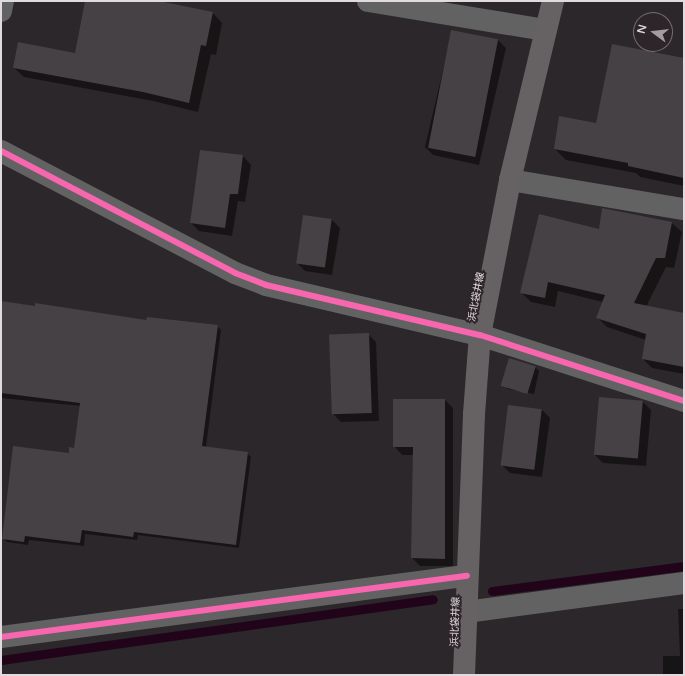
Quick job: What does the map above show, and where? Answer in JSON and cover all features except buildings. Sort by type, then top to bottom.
[{"type":"main road","name":"浜北袋井線","points":[[464,675],[467,576],[480,335],[510,180],[553,1]]},
{"type":"street","points":[[1,11],[3,1]]},
{"type":"street","points":[[368,1],[546,30]]},
{"type":"street","points":[[1,151],[235,273],[266,285],[480,335],[684,401]]},
{"type":"street","points":[[510,180],[684,209]]},
{"type":"street","points":[[1,637],[467,576]]},
{"type":"street","points":[[466,612],[684,583]]},
{"type":"waterway","points":[[492,591],[684,566]]},
{"type":"waterway","points":[[1,660],[433,599]]},
{"type":"cycle path","points":[[1,151],[235,273],[266,285],[480,335],[684,401]]},
{"type":"cycle path","points":[[1,637],[467,576]]}]
